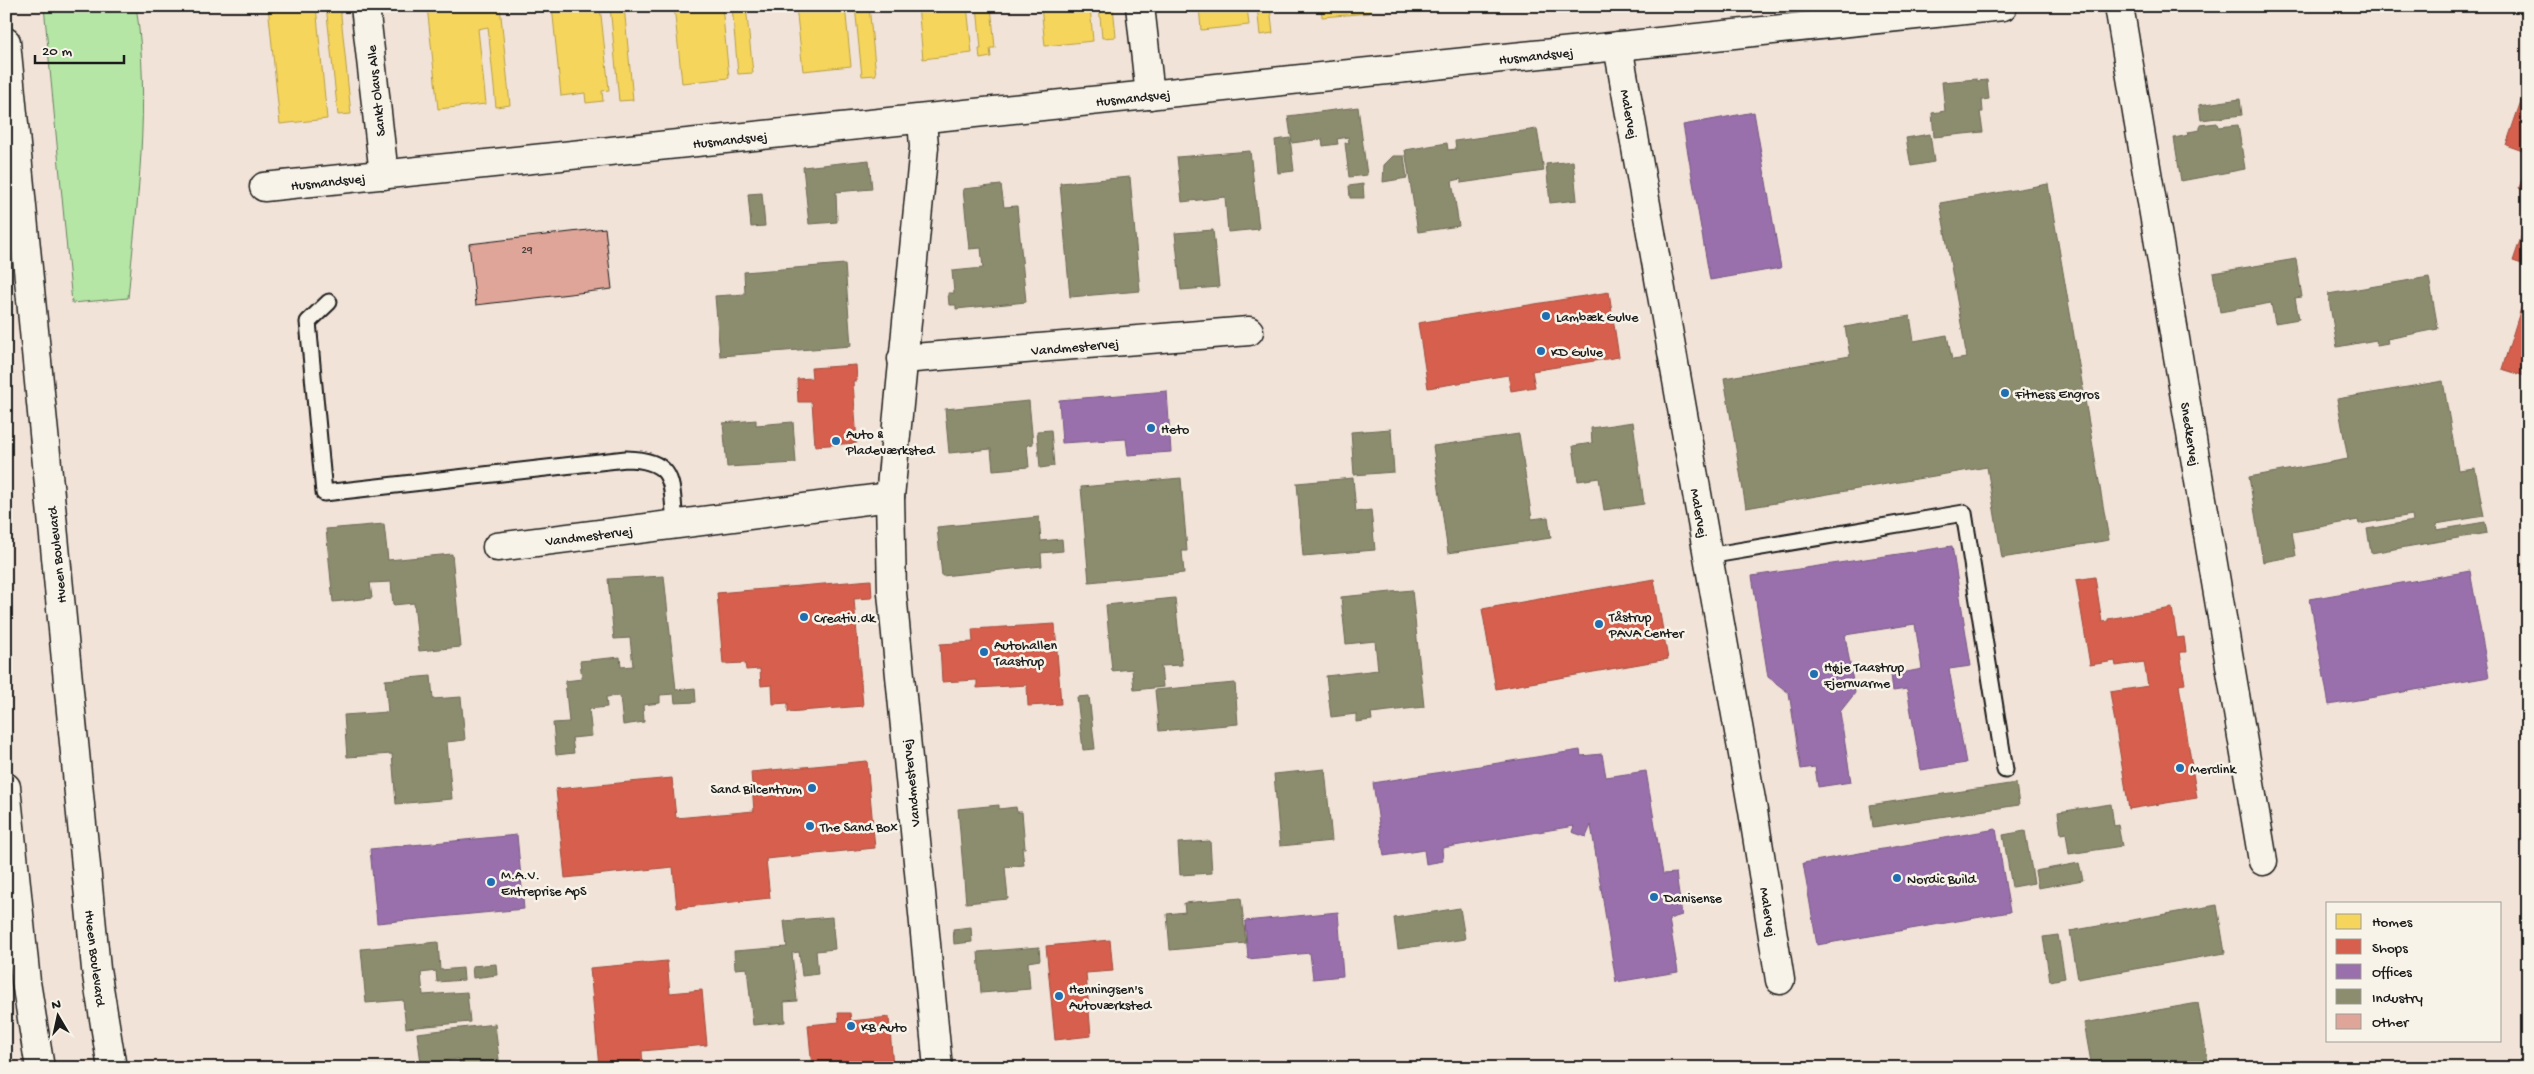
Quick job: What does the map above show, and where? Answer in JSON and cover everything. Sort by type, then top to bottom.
[{"type":"street","name":"Sankt Olavs Alle","points":[[365,6],[384,175]]},
{"type":"street","points":[[1140,6],[1150,95]]},
{"type":"street","name":"Husmandsvej","points":[[264,187],[1618,46],[1902,11],[2003,6]]},
{"type":"street","name":"Snedkervej","points":[[2119,6],[2263,861]]},
{"type":"street","name":"Hveen Boulevard","points":[[6,42],[96,969],[112,1068]]},
{"type":"street","name":"Malervej","points":[[1618,46],[1708,556],[1780,980]]},
{"type":"street","name":"Vandmestervej","points":[[922,119],[924,147],[890,497],[892,593],[938,1068]]},
{"type":"street","name":"Vandmestervej","points":[[902,360],[1249,331]]},
{"type":"street","name":"Vandmestervej","points":[[497,547],[890,497]]},
{"type":"street","points":[[6,787],[26,982],[40,1068]]},
{"type":"lane","points":[[328,302],[308,322],[324,493],[626,459],[644,459],[658,464],[671,478],[675,524]]},
{"type":"lane","points":[[1708,556],[1964,513],[2005,770]]},
{"type":"green space","points":[[44,6],[136,6],[140,42],[142,116],[141,152],[128,298],[72,303]]},
{"type":"building: Homes","points":[[268,6],[316,6],[327,119],[280,124]]},
{"type":"building: Homes","points":[[326,6],[340,6],[351,114],[338,115]]},
{"type":"building: Homes","points":[[427,6],[500,6],[510,105],[496,107],[488,27],[478,29],[486,104],[438,109]]},
{"type":"building: Homes","points":[[552,6],[600,6],[609,90],[602,91],[603,101],[586,103],[585,93],[561,96]]},
{"type":"building: Homes","points":[[610,6],[624,6],[633,100],[619,101]]},
{"type":"building: Homes","points":[[674,6],[722,6],[729,78],[682,83]]},
{"type":"building: Homes","points":[[732,6],[746,6],[753,73],[738,74]]},
{"type":"building: Homes","points":[[796,6],[845,6],[851,66],[803,71]]},
{"type":"building: Homes","points":[[855,6],[869,6],[876,75],[862,76]]},
{"type":"building: Homes","points":[[918,6],[967,6],[972,53],[923,59]]},
{"type":"building: Homes","points":[[977,6],[991,6],[995,48],[990,48],[991,57],[980,59],[979,49],[981,49]]},
{"type":"building: Homes","points":[[1041,6],[1090,6],[1093,41],[1045,46]]},
{"type":"building: Homes","points":[[1099,6],[1113,6],[1116,37],[1102,38]]},
{"type":"building: Homes","points":[[1199,6],[1247,6],[1249,25],[1201,30]]},
{"type":"building: Homes","points":[[1257,6],[1270,6],[1273,33],[1260,35]]},
{"type":"building: Homes","points":[[1321,6],[1370,6],[1370,13],[1322,17]]},
{"type":"building: Shops","points":[[2521,101],[2528,103],[2528,153],[2506,145]]},
{"type":"building: Shops","points":[[2528,163],[2528,191],[2519,188]]},
{"type":"building: Shops","points":[[2528,217],[2528,266],[2513,261]]},
{"type":"building: Shops","points":[[2528,286],[2528,377],[2502,369]]},
{"type":"building: Shops","points":[[1609,292],[1619,357],[1532,371],[1535,387],[1511,391],[1508,375],[1428,388],[1418,323]]},
{"type":"building: Shops","points":[[856,365],[857,381],[853,381],[857,443],[815,446],[812,402],[798,402],[797,379],[812,378],[811,368]]},
{"type":"building: Shops","points":[[2095,577],[2102,622],[2108,621],[2108,619],[2172,608],[2177,638],[2184,637],[2186,652],[2180,652],[2185,684],[2179,685],[2197,798],[2129,809],[2110,692],[2148,686],[2144,662],[2116,666],[2115,661],[2090,665],[2076,580]]},
{"type":"building: Shops","points":[[1654,579],[1668,659],[1496,689],[1482,609]]},
{"type":"building: Shops","points":[[871,580],[872,598],[854,599],[863,706],[788,712],[788,703],[773,704],[772,685],[761,686],[760,669],[746,670],[745,663],[723,664],[717,593]]},
{"type":"building: Shops","points":[[1055,624],[1061,704],[1028,706],[1027,685],[977,688],[977,680],[942,682],[940,644],[973,642],[972,629]]},
{"type":"building: Shops","points":[[867,761],[875,848],[766,859],[770,898],[677,908],[673,867],[565,878],[556,789],[672,778],[676,818],[754,811],[751,772]]},
{"type":"building: Shops","points":[[1110,940],[1113,971],[1086,973],[1091,1036],[1055,1040],[1046,946]]},
{"type":"building: Shops","points":[[667,961],[670,993],[702,990],[707,1045],[642,1051],[643,1068],[599,1068],[590,968]]},
{"type":"building: Shops","points":[[838,1013],[850,1013],[851,1021],[889,1017],[893,1067],[812,1068],[808,1025],[839,1022]]},
{"type":"building: Offices","points":[[1754,112],[1781,268],[1710,280],[1683,125]]},
{"type":"building: Offices","points":[[1167,391],[1171,452],[1128,455],[1126,439],[1062,443],[1059,400]]},
{"type":"building: Offices","points":[[1952,546],[1971,666],[1949,669],[1966,763],[1921,770],[1907,689],[1893,691],[1891,675],[1922,669],[1915,624],[1845,635],[1855,693],[1840,712],[1851,782],[1818,787],[1815,767],[1801,769],[1789,693],[1768,677],[1752,576]]},
{"type":"building: Offices","points":[[2470,571],[2489,677],[2329,705],[2310,599]]},
{"type":"building: Offices","points":[[1580,750],[1581,756],[1602,754],[1606,777],[1646,771],[1663,874],[1676,873],[1682,915],[1669,919],[1678,972],[1616,982],[1591,825],[1586,837],[1572,832],[1574,826],[1442,848],[1443,861],[1426,864],[1424,850],[1384,856],[1373,783]]},
{"type":"building: Offices","points":[[1996,829],[2010,912],[1817,945],[1803,863]]},
{"type":"building: Offices","points":[[517,835],[524,909],[377,923],[370,849]]},
{"type":"building: Offices","points":[[1338,912],[1343,976],[1313,979],[1310,953],[1248,959],[1245,921]]},
{"type":"building: Industry","points":[[1977,79],[1977,81],[1987,80],[1989,99],[1982,100],[1983,112],[1980,112],[1983,132],[1934,137],[1932,113],[1945,111],[1942,82]]},
{"type":"building: Industry","points":[[2240,99],[2242,115],[2201,120],[2199,105]]},
{"type":"building: Industry","points":[[1358,107],[1367,175],[1349,177],[1345,143],[1349,143],[1348,137],[1337,139],[1338,144],[1323,146],[1322,139],[1292,143],[1288,116]]},
{"type":"building: Industry","points":[[2217,123],[2218,127],[2238,125],[2245,169],[2181,181],[2174,138],[2189,135],[2188,132],[2200,130],[2200,125]]},
{"type":"building: Industry","points":[[1537,129],[1544,171],[1461,183],[1461,179],[1452,181],[1459,226],[1418,232],[1405,150],[1447,143],[1448,150],[1456,149],[1455,141]]},
{"type":"building: Industry","points":[[1930,134],[1934,162],[1911,166],[1906,138]]},
{"type":"building: Industry","points":[[1290,138],[1294,171],[1278,173],[1275,140]]},
{"type":"building: Industry","points":[[1250,151],[1259,229],[1228,232],[1225,197],[1182,202],[1177,157]]},
{"type":"building: Industry","points":[[1393,156],[1404,156],[1407,178],[1383,182],[1384,165]]},
{"type":"building: Industry","points":[[869,160],[872,189],[836,192],[837,222],[809,224],[803,167]]},
{"type":"building: Industry","points":[[1573,161],[1577,200],[1550,203],[1546,164]]},
{"type":"building: Industry","points":[[1130,177],[1140,291],[1070,297],[1060,183]]},
{"type":"building: Industry","points":[[1363,184],[1364,198],[1350,198],[1349,186]]},
{"type":"building: Industry","points":[[2048,184],[2109,540],[2002,558],[1987,467],[1746,508],[1724,378],[1850,356],[1845,327],[1910,316],[1914,341],[1947,335],[1952,360],[1967,358],[1940,203]]},
{"type":"building: Industry","points":[[1001,185],[1004,207],[1017,206],[1026,302],[956,309],[956,305],[949,305],[948,293],[954,293],[952,271],[983,268],[981,248],[969,249],[963,189]]},
{"type":"building: Industry","points":[[762,193],[765,226],[751,227],[748,194]]},
{"type":"building: Industry","points":[[1213,230],[1219,287],[1181,290],[1175,233]]},
{"type":"building: Industry","points":[[2296,259],[2302,297],[2295,298],[2299,319],[2275,323],[2271,303],[2220,312],[2213,273]]},
{"type":"building: Industry","points":[[845,264],[851,346],[720,356],[715,296],[745,294],[744,272]]},
{"type":"building: Industry","points":[[2429,277],[2438,329],[2387,339],[2388,344],[2377,346],[2376,340],[2337,347],[2328,294]]},
{"type":"building: Industry","points":[[2443,381],[2458,470],[2475,468],[2484,516],[2436,524],[2437,530],[2485,522],[2487,533],[2371,553],[2367,529],[2413,521],[2412,515],[2359,524],[2358,520],[2292,532],[2296,556],[2263,562],[2249,477],[2348,459],[2337,399]]},
{"type":"building: Industry","points":[[1029,401],[1033,444],[1027,445],[1029,467],[993,470],[991,449],[949,453],[945,409]]},
{"type":"building: Industry","points":[[756,420],[756,425],[793,422],[796,463],[727,467],[723,423]]},
{"type":"building: Industry","points":[[1633,422],[1644,504],[1604,510],[1599,478],[1578,481],[1573,446],[1592,443],[1591,428]]},
{"type":"building: Industry","points":[[1391,429],[1394,472],[1354,475],[1351,432]]},
{"type":"building: Industry","points":[[1051,430],[1054,466],[1040,468],[1037,431]]},
{"type":"building: Industry","points":[[1519,434],[1532,519],[1548,517],[1551,538],[1448,553],[1433,446]]},
{"type":"building: Industry","points":[[1181,478],[1187,551],[1182,551],[1184,573],[1089,582],[1081,487]]},
{"type":"building: Industry","points":[[1353,478],[1356,512],[1371,510],[1375,550],[1303,556],[1297,483]]},
{"type":"building: Industry","points":[[1039,517],[1041,541],[1062,539],[1063,551],[1041,553],[1042,566],[942,576],[937,527]]},
{"type":"building: Industry","points":[[384,524],[388,560],[452,554],[461,647],[419,651],[414,603],[393,605],[391,582],[370,583],[372,598],[333,602],[326,529]]},
{"type":"building: Industry","points":[[664,576],[676,690],[695,688],[696,702],[675,703],[674,694],[660,695],[660,703],[643,705],[644,722],[623,725],[620,696],[606,697],[607,707],[589,709],[592,736],[572,738],[574,753],[556,755],[553,723],[569,722],[565,681],[582,679],[580,661],[620,657],[621,667],[633,666],[630,638],[614,639],[608,579]]},
{"type":"building: Industry","points":[[1412,590],[1424,707],[1371,713],[1372,720],[1356,722],[1356,714],[1331,717],[1326,676],[1378,670],[1375,641],[1346,644],[1341,597]]},
{"type":"building: Industry","points":[[1175,598],[1182,665],[1161,666],[1163,687],[1134,690],[1132,669],[1112,671],[1106,605]]},
{"type":"building: Industry","points":[[431,676],[433,699],[461,697],[465,740],[447,742],[452,799],[396,804],[392,754],[347,757],[344,715],[388,712],[385,680]]},
{"type":"building: Industry","points":[[1235,683],[1238,724],[1159,731],[1155,690]]},
{"type":"building: Industry","points":[[1089,696],[1095,749],[1083,750],[1077,697]]},
{"type":"building: Industry","points":[[1325,769],[1332,841],[1280,846],[1274,774]]},
{"type":"building: Industry","points":[[2016,783],[2019,805],[1873,827],[1870,805]]},
{"type":"building: Industry","points":[[2111,804],[2114,826],[2118,825],[2122,846],[2069,854],[2066,833],[2061,834],[2058,812]]},
{"type":"building: Industry","points":[[999,805],[999,809],[1016,807],[1017,812],[1022,812],[1025,848],[1022,848],[1024,865],[1005,867],[1008,899],[966,903],[958,809]]},
{"type":"building: Industry","points":[[2025,831],[2034,883],[2012,887],[2003,835]]},
{"type":"building: Industry","points":[[1210,841],[1212,873],[1180,875],[1178,843]]},
{"type":"building: Industry","points":[[2079,863],[2083,880],[2038,888],[2035,871]]},
{"type":"building: Industry","points":[[1241,898],[1246,943],[1170,950],[1167,914],[1185,912],[1184,903]]},
{"type":"building: Industry","points":[[2217,905],[2225,953],[2078,979],[2070,931]]},
{"type":"building: Industry","points":[[1460,908],[1465,939],[1398,949],[1394,918]]},
{"type":"building: Industry","points":[[832,917],[835,949],[816,951],[818,974],[802,976],[799,952],[792,953],[797,1001],[784,1002],[785,1022],[753,1025],[747,968],[735,969],[734,951],[787,947],[784,921]]},
{"type":"building: Industry","points":[[971,927],[972,942],[954,944],[953,929]]},
{"type":"building: Industry","points":[[2058,935],[2065,978],[2050,981],[2043,937]]},
{"type":"building: Industry","points":[[438,942],[440,970],[463,968],[464,980],[437,982],[436,971],[421,973],[423,995],[467,992],[470,1022],[406,1028],[403,1000],[366,1003],[361,949]]},
{"type":"building: Industry","points":[[1039,947],[1040,960],[1028,962],[1030,989],[981,993],[978,952]]},
{"type":"building: Industry","points":[[496,964],[497,975],[473,978],[472,966]]},
{"type":"building: Industry","points":[[2198,1003],[2209,1068],[2092,1068],[2084,1023]]},
{"type":"building: Industry","points":[[495,1024],[500,1068],[460,1068],[459,1059],[421,1063],[417,1033]]},
{"type":"building: Other","points":[[605,228],[612,289],[476,305],[469,244]]},
{"type":"place","name":"Lambæk Gulve","points":[[1546,316]]},
{"type":"place","name":"KD Gulve","points":[[1541,351]]},
{"type":"place","name":"Fitness Engros","points":[[2005,393]]},
{"type":"place","name":"Heto","points":[[1151,428]]},
{"type":"place","name":"Auto & Pladeværksted","points":[[836,441]]},
{"type":"place","name":"Creativ.dk","points":[[804,617]]},
{"type":"place","name":"Tåstrup PAVA Center","points":[[1599,624]]},
{"type":"place","name":"Autohallen Taastrup","points":[[984,652]]},
{"type":"place","name":"Høje Taastrup Fjernvarme","points":[[1814,674]]},
{"type":"place","name":"Merclink","points":[[2180,768]]},
{"type":"place","name":"Sand Bilcentrum","points":[[812,788]]},
{"type":"place","name":"The Sand Box","points":[[810,826]]},
{"type":"place","name":"Nordic Build","points":[[1897,878]]},
{"type":"place","name":"M.A.V. Entreprise ApS","points":[[491,882]]},
{"type":"place","name":"Danisense","points":[[1654,897]]},
{"type":"place","name":"Henningsen's Autoværksted","points":[[1059,996]]},
{"type":"place","name":"KB Auto","points":[[851,1026]]}]
